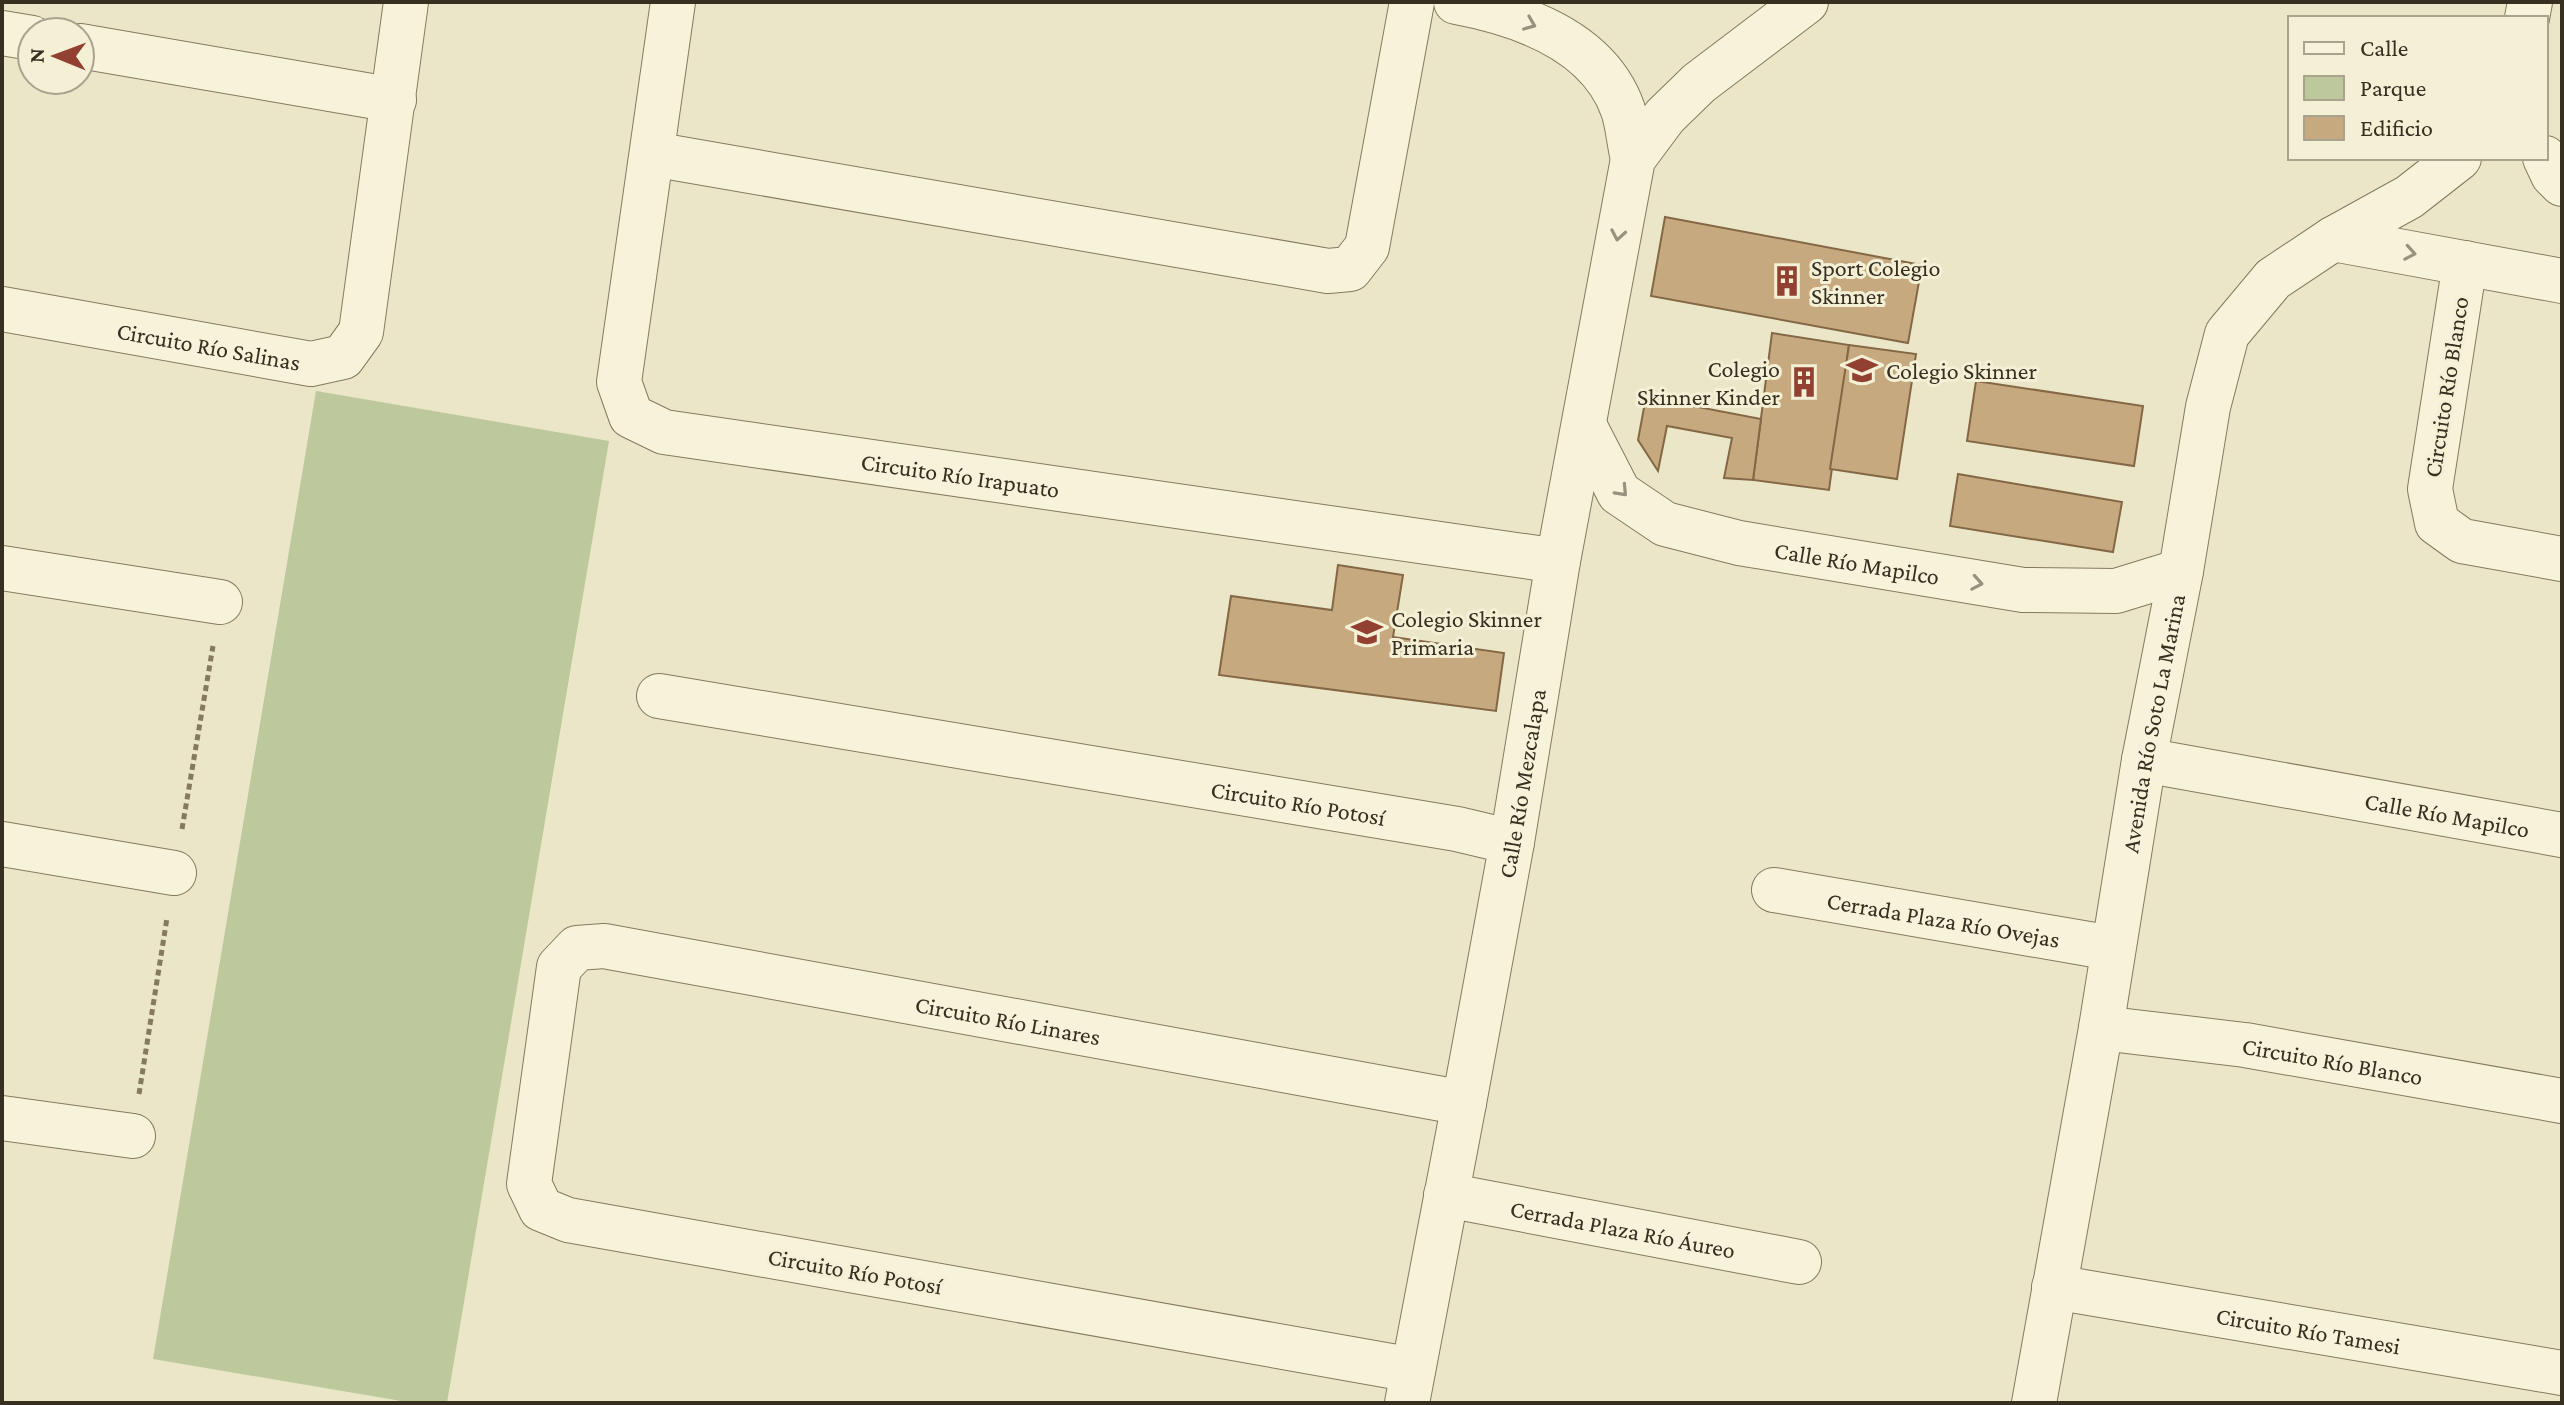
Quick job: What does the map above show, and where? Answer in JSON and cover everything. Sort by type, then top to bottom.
[{"type":"street","name":"Circuito Río Salinas","points":[[2,309],[311,364],[343,357],[361,332],[406,2]]},
{"type":"street","name":"Circuito Río Irapuato","points":[[673,2],[619,382],[631,416],[664,432],[1558,561]]},
{"type":"street","points":[[652,154],[1328,271],[1350,269],[1367,247],[1412,2]]},
{"type":"street","points":[[1456,2],[1493,9],[1565,38],[1601,73],[1623,109],[1633,159]]},
{"type":"street","name":"Calle Río Mezcalapa","points":[[1410,1386],[1512,842],[1558,561],[1633,159],[1665,116],[1699,83],[1806,2]]},
{"type":"street","points":[[96,49],[394,100]]},
{"type":"street","name":"Avenida Río Soto La Marina","points":[[2034,1403],[2101,1028],[2144,760],[2181,571],[2208,407],[2227,334],[2273,279],[2333,239],[2409,197],[2456,160]]},
{"type":"street","points":[[2546,160],[2553,175],[2562,184]]},
{"type":"street","points":[[2333,239],[2562,281]]},
{"type":"street","name":"Circuito Río Blanco","points":[[2465,263],[2430,489],[2437,523],[2462,541],[2562,559]]},
{"type":"street","name":"Calle Río Mapilco","points":[[1584,425],[1619,493],[1665,524],[1739,543],[2023,590],[2116,591],[2181,571]]},
{"type":"street","points":[[2,568],[220,602]]},
{"type":"street","name":"Circuito Río Potosí","points":[[659,696],[1457,829],[1512,842]]},
{"type":"street","name":"Calle Río Mapilco","points":[[2144,760],[2562,835]]},
{"type":"street","points":[[2,844],[174,873]]},
{"type":"street","name":"Cerrada Plaza Río Ovejas","points":[[1774,890],[2112,948]]},
{"type":"street","name":"Circuito Río Linares","points":[[559,967],[577,948],[604,946],[1464,1103]]},
{"type":"street","name":"Circuito Río Potosí","points":[[559,967],[529,1184],[541,1209],[568,1220],[1410,1386]]},
{"type":"street","name":"Circuito Río Blanco","points":[[2101,1028],[2245,1045],[2562,1101]]},
{"type":"street","points":[[2,1118],[133,1136]]},
{"type":"street","name":"Cerrada Plaza Río Áureo","points":[[1446,1195],[1799,1262]]},
{"type":"street","name":"Circuito Río Tamesi","points":[[2054,1287],[2562,1373]]},
{"type":"green space","points":[[316,391],[609,441],[447,1403],[413,1403],[153,1359]]},
{"type":"building","name":"Sport Colegio Skinner","points":[[1665,217],[1922,265],[1908,343],[1651,296]]},
{"type":"building","name":"Colegio Skinner Kinder","points":[[1772,333],[1849,345],[1829,490],[1753,480]]},
{"type":"building","points":[[1849,345],[1916,354],[1897,479],[1830,469]]},
{"type":"building","points":[[1976,381],[2143,406],[2134,466],[1967,441]]},
{"type":"building","points":[[1646,397],[1761,419],[1753,480],[1724,478],[1732,438],[1667,426],[1658,471],[1638,440]]},
{"type":"building","points":[[1958,474],[2122,502],[2113,552],[1950,526]]},
{"type":"building","name":"Colegio Skinner Primaria","points":[[1338,565],[1403,575],[1393,637],[1504,653],[1496,711],[1219,675],[1231,596],[1332,610]]},
{"type":"place","name":"Sport Colegio Skinner","points":[[1787,281]]},
{"type":"place","name":"Colegio Skinner","points":[[1862,370]]},
{"type":"place","name":"Colegio Skinner Kinder","points":[[1804,382]]},
{"type":"place","name":"Colegio Skinner Primaria","points":[[1367,632]]}]
